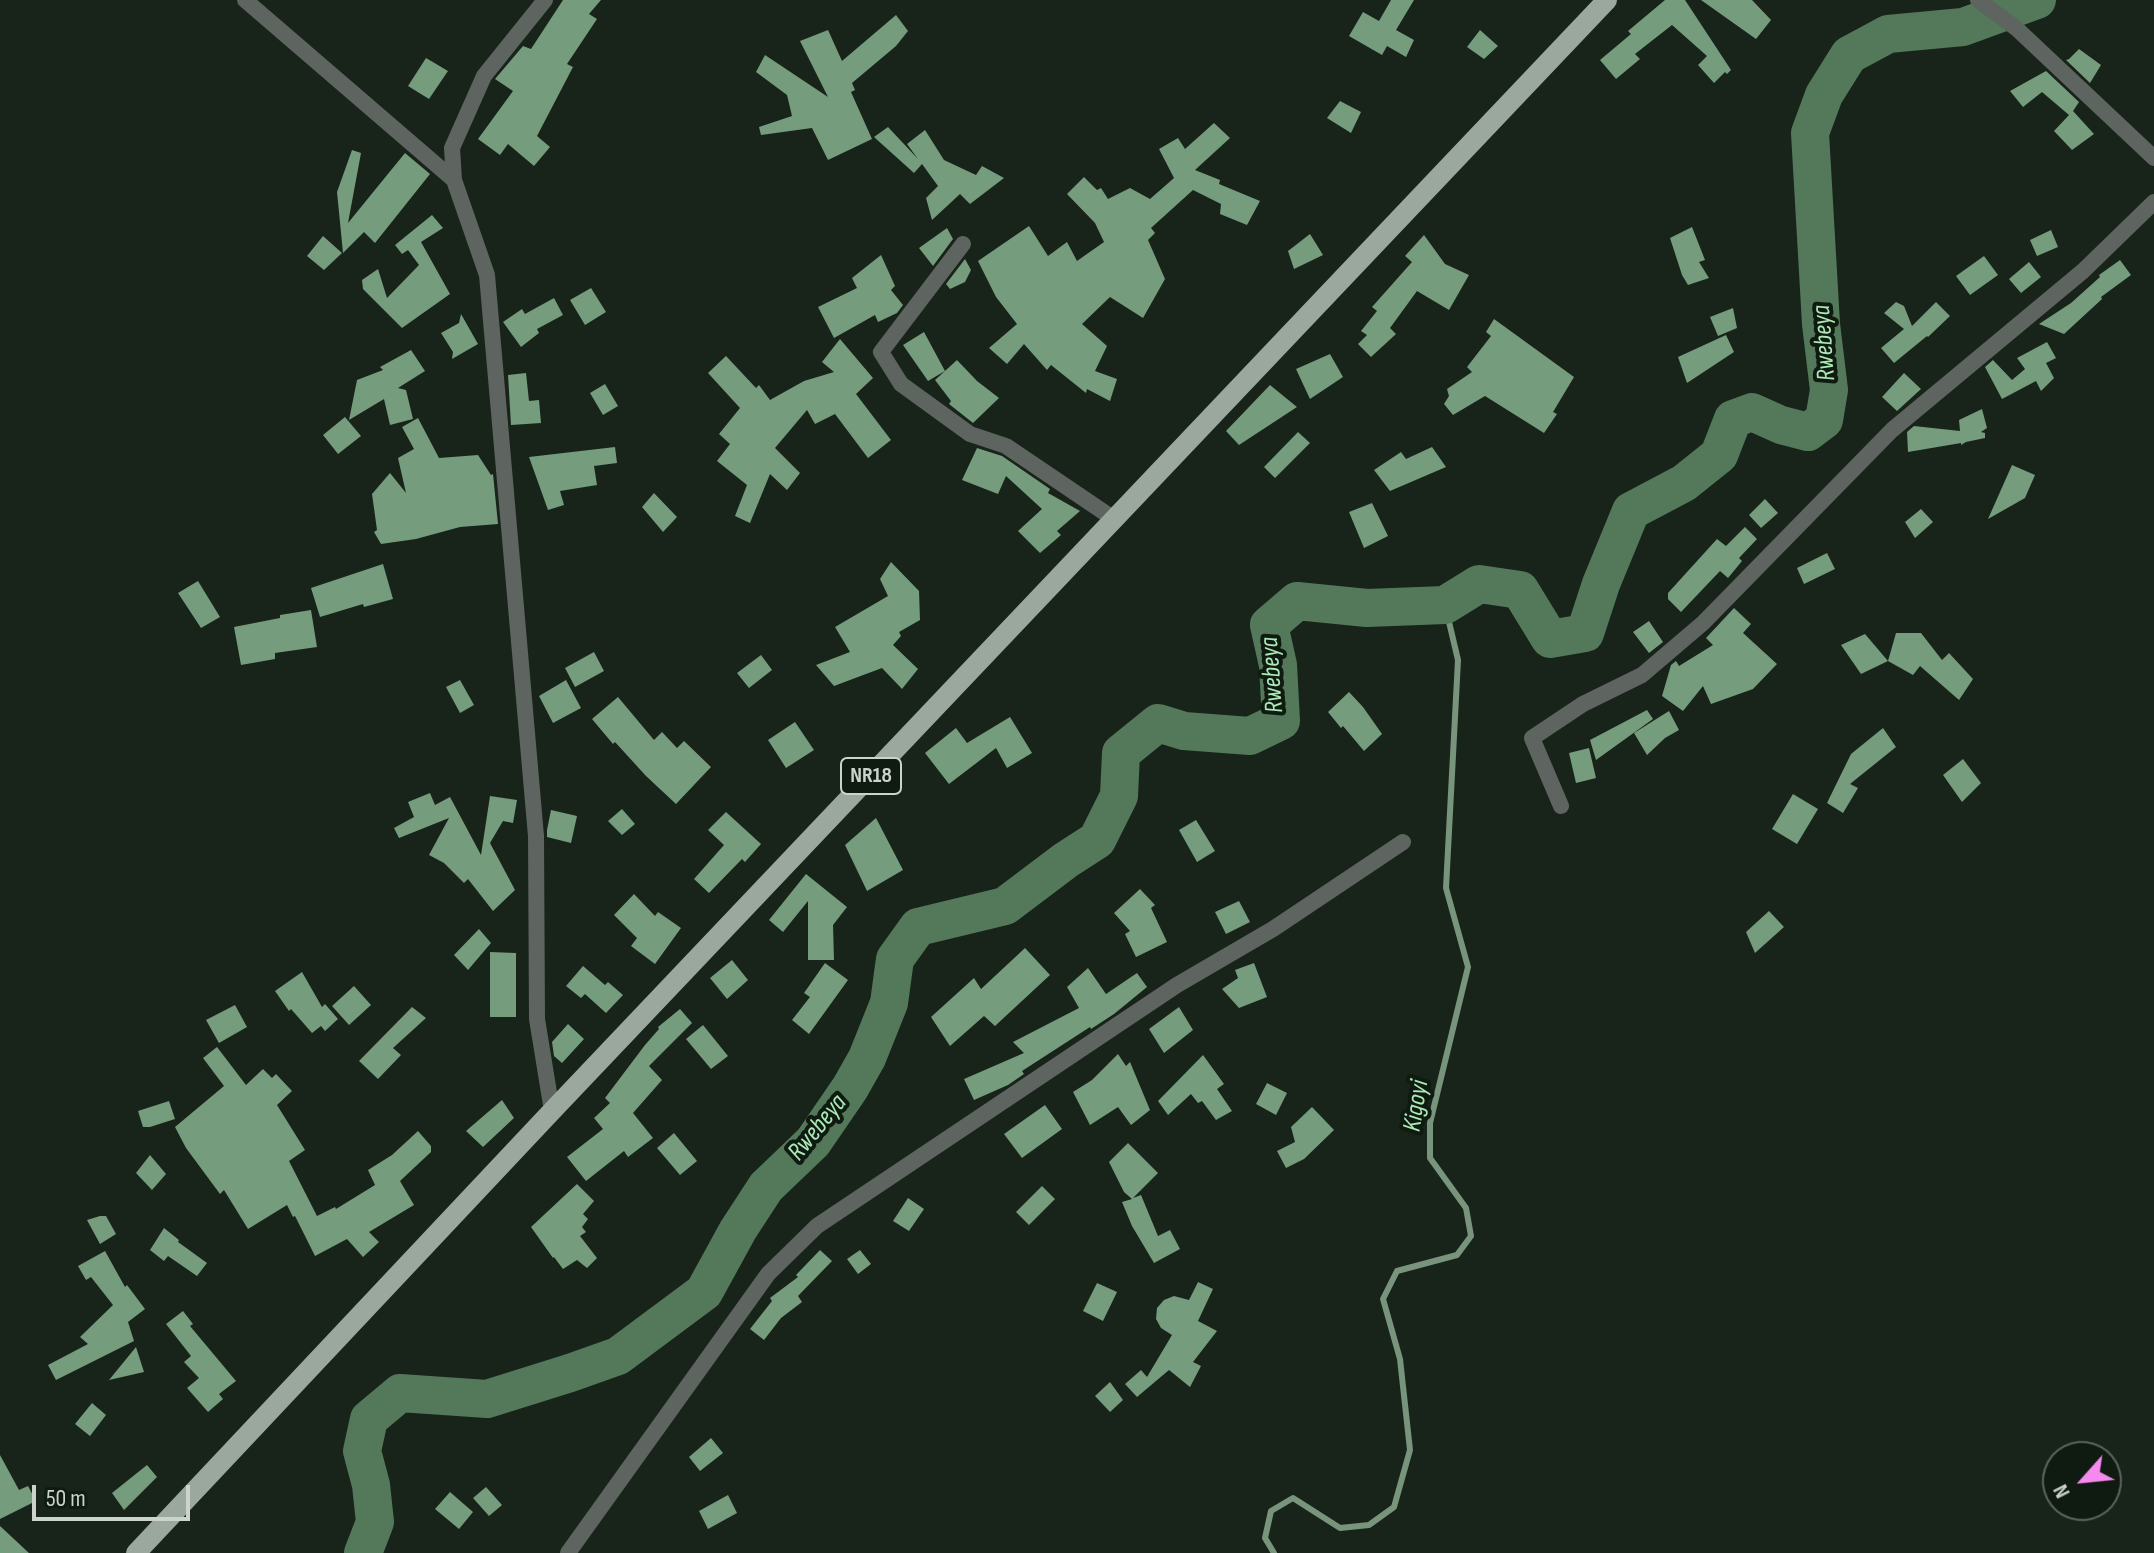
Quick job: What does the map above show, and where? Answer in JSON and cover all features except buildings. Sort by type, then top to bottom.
[{"type":"main road","name":"NR18","points":[[136,1553],[1607,0]]},
{"type":"street","points":[[245,0],[454,180]]},
{"type":"street","points":[[545,0],[484,76],[452,148],[454,180],[487,275],[536,836],[537,1019],[552,1111]]},
{"type":"street","points":[[1981,2],[2016,28],[2154,158]]},
{"type":"street","points":[[1561,806],[1532,738],[1583,704],[1642,675],[1703,623],[1892,430],[2083,271],[2154,202]]},
{"type":"street","points":[[963,244],[881,352],[901,384],[970,434],[1006,446],[1114,519]]},
{"type":"street","points":[[568,1553],[768,1274],[817,1226],[1177,985],[1273,929],[1403,842]]},
{"type":"waterway","name":"Rwebeya","points":[[363,1553],[375,1522],[371,1485],[362,1451],[369,1419],[400,1393],[487,1399],[618,1356],[704,1292],[766,1187],[813,1142],[850,1088],[867,1058],[889,1003],[895,959],[918,927],[1005,906],[1097,840],[1119,796],[1121,753],[1158,723],[1184,731],[1250,736],[1281,721],[1278,665],[1269,625],[1297,601],[1367,608],[1445,605],[1479,584],[1520,590],[1550,639],[1585,633],[1631,511],[1684,483],[1719,455],[1733,419],[1752,412],[1781,425],[1808,432],[1824,420],[1829,390],[1821,324],[1810,133],[1824,95],[1849,55],[1888,34],[1963,27],[2037,0]]},
{"type":"waterway","name":"Kigoyi","points":[[1274,1553],[1265,1538],[1271,1511],[1293,1498],[1340,1528],[1369,1525],[1394,1507],[1410,1450],[1400,1359],[1383,1299],[1397,1271],[1457,1255],[1471,1236],[1466,1208],[1430,1158],[1430,1123],[1468,967],[1446,888],[1458,660],[1445,605]]}]
